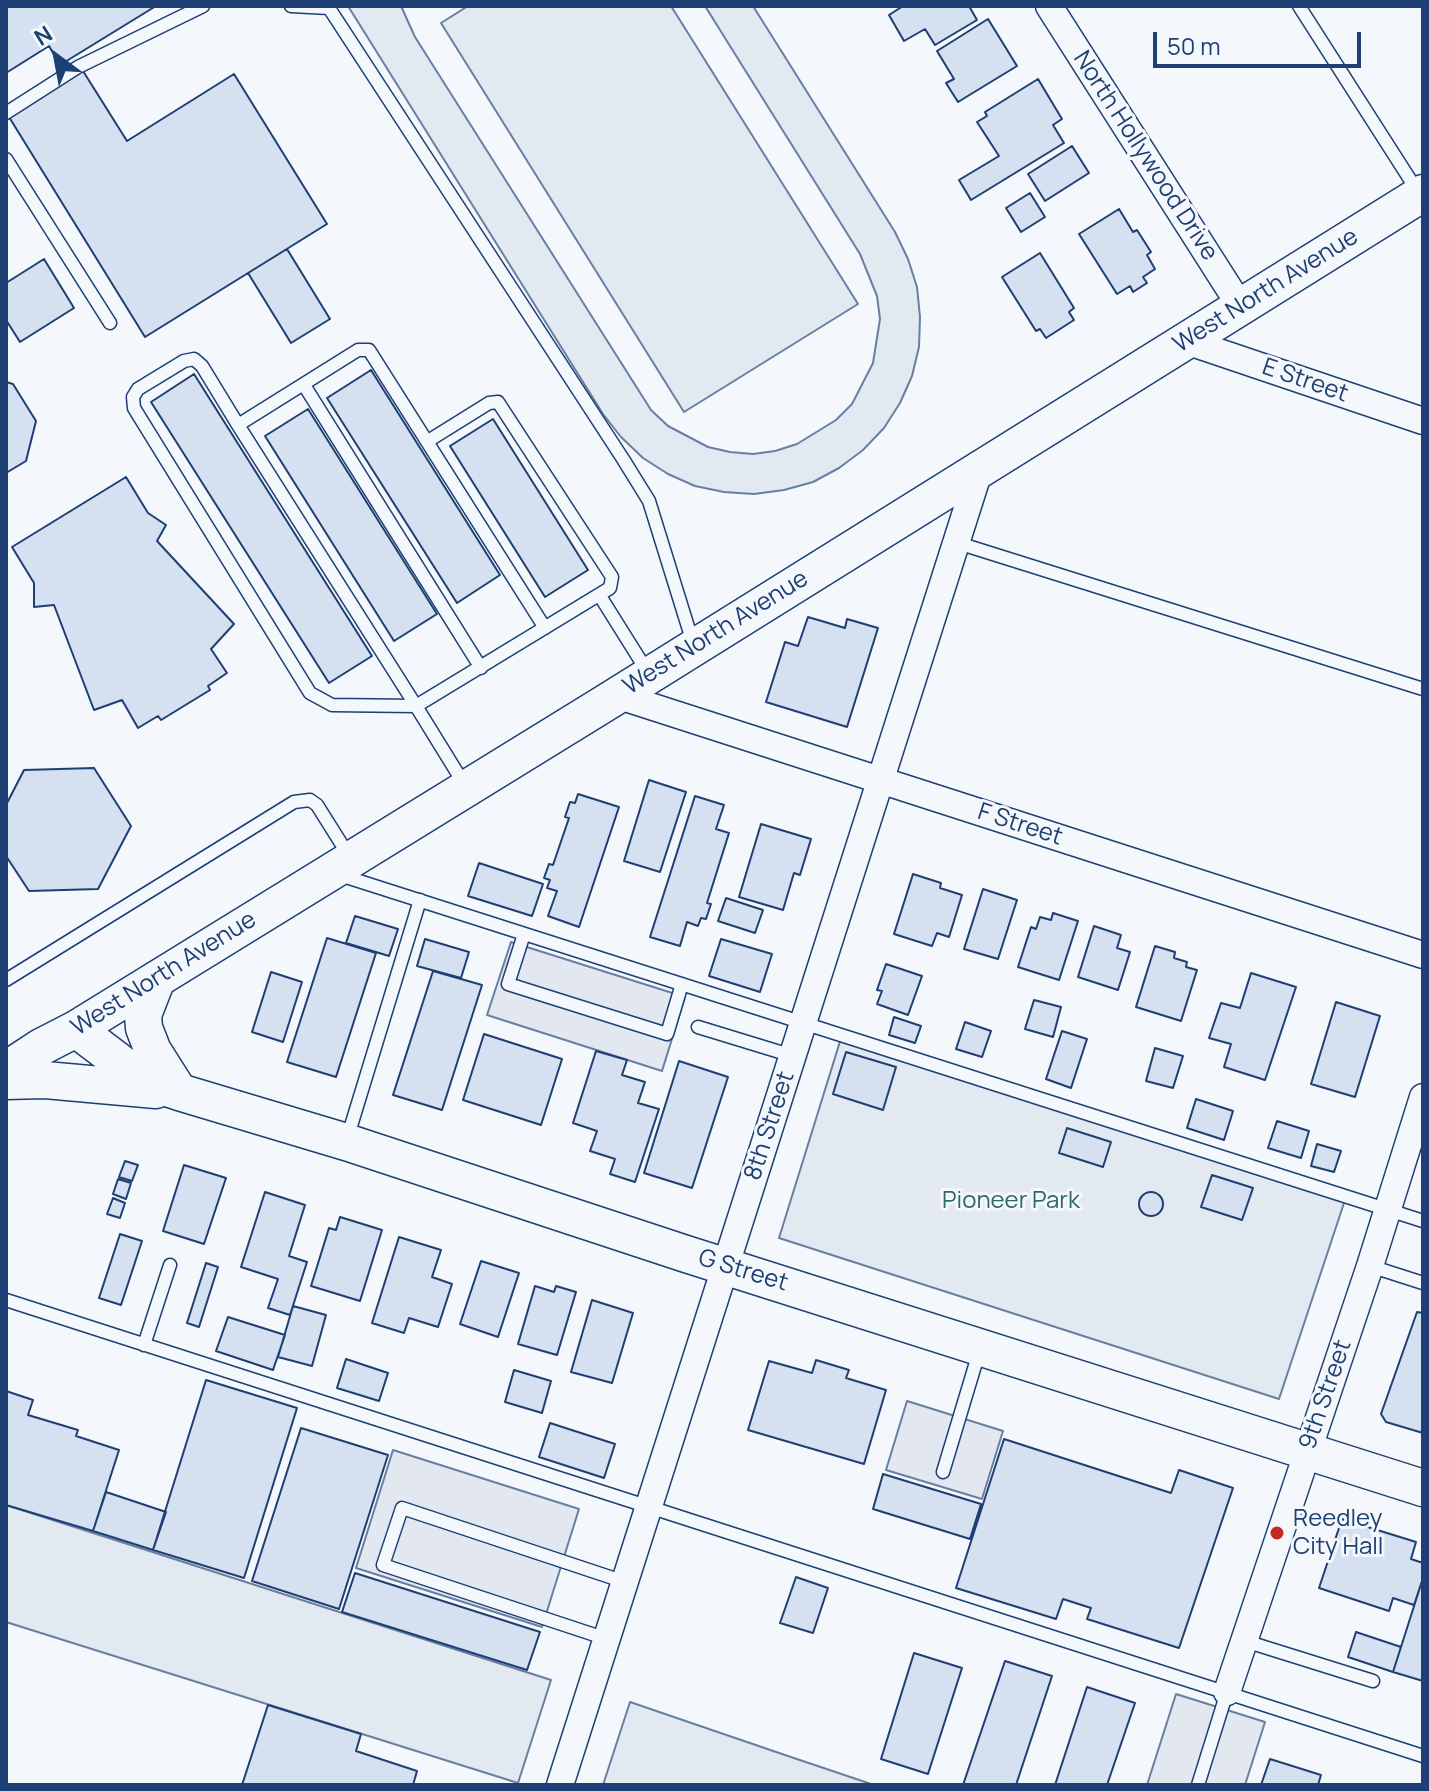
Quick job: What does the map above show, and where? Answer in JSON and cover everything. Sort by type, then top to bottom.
[{"type":"street","name":"North Hollywood Drive","points":[[1049,6],[1241,307]]},
{"type":"street","name":"West North Avenue","points":[[6,1070],[1422,194]]},
{"type":"street","name":"E Street","points":[[1186,341],[1423,421]]},
{"type":"street","name":"8th Street","points":[[560,1785],[980,468]]},
{"type":"street","name":"F Street","points":[[616,695],[1423,955]]},
{"type":"street","points":[[157,979],[143,1015],[144,1028],[153,1051],[179,1092]]},
{"type":"street","name":"G Street","points":[[76,1029],[143,1080],[346,1142],[1423,1488]]},
{"type":"street","points":[[6,1081],[45,1080],[179,1092]]},
{"type":"street","name":"9th Street","points":[[1227,1692],[1370,1266],[1423,1097]]},
{"type":"lane","points":[[6,113],[78,67],[203,6]]},
{"type":"lane","points":[[291,6],[329,8],[623,459],[649,501],[694,646]]},
{"type":"lane","points":[[1299,6],[1422,194]]},
{"type":"lane","points":[[6,159],[110,323]]},
{"type":"lane","points":[[238,425],[358,350],[369,350],[545,628]]},
{"type":"lane","points":[[428,441],[489,403],[498,402],[612,577],[610,588],[416,706],[332,705],[310,693],[134,408],[133,397],[138,389],[184,361],[194,359],[202,366],[238,425],[416,706],[467,787]]},
{"type":"lane","points":[[304,385],[481,668]]},
{"type":"lane","points":[[958,543],[1423,689]]},
{"type":"lane","points":[[600,596],[649,675]]},
{"type":"lane","points":[[6,980],[294,802],[310,800],[317,805],[340,866],[420,900],[1423,1221]]},
{"type":"lane","points":[[346,1142],[420,900]]},
{"type":"lane","points":[[524,934],[508,984],[667,1034],[682,984]]},
{"type":"lane","points":[[698,1027],[793,1056]]},
{"type":"lane","points":[[144,1345],[170,1265]]},
{"type":"lane","points":[[1370,1266],[1423,1283]]},
{"type":"lane","points":[[6,1300],[1423,1756]]},
{"type":"lane","points":[[943,1472],[981,1347]]},
{"type":"lane","points":[[607,1639],[383,1565],[402,1508],[625,1582]]},
{"type":"lane","points":[[1245,1641],[1373,1681]]},
{"type":"lane","points":[[1198,1785],[1227,1692]]},
{"type":"green space","points":[[348,6],[401,6],[415,37],[651,410],[668,426],[708,447],[753,454],[797,444],[836,420],[852,404],[873,363],[880,319],[877,296],[860,254],[705,6],[753,6],[895,232],[917,287],[919,347],[912,376],[884,428],[863,450],[813,482],[754,494],[695,486],[643,458],[603,414]]},
{"type":"green space","points":[[468,6],[671,6],[858,304],[684,412],[441,23]]},
{"type":"green space","name":"Pioneer Park","points":[[842,1035],[1346,1197],[1279,1399],[779,1238]]},
{"type":"green space","points":[[6,1505],[551,1680],[518,1783],[6,1622]]},
{"type":"green space","points":[[630,1702],[782,1754],[874,1785],[603,1785]]},
{"type":"shaded area","points":[[511,942],[685,997],[662,1071],[487,1015]]},
{"type":"shaded area","points":[[907,1401],[1003,1431],[982,1499],[886,1470]]},
{"type":"shaded area","points":[[393,1450],[579,1509],[542,1627],[356,1568]]},
{"type":"shaded area","points":[[1176,1694],[1265,1722],[1245,1785],[1147,1785]]},
{"type":"building","points":[[6,6],[156,6],[60,65],[49,46],[6,73]]},
{"type":"building","points":[[903,6],[969,6],[977,20],[935,45],[925,29],[904,41],[889,15]]},
{"type":"building","points":[[988,19],[1017,66],[958,102],[946,83],[954,79],[937,51]]},
{"type":"building","points":[[83,71],[127,141],[234,74],[327,224],[145,337],[9,117]]},
{"type":"building","points":[[1038,79],[1062,119],[1053,125],[1064,143],[971,200],[959,180],[999,156],[977,122],[987,116],[985,112]]},
{"type":"building","points":[[1072,146],[1089,173],[1045,201],[1028,174]]},
{"type":"building","points":[[1030,193],[1045,217],[1021,232],[1006,208]]},
{"type":"building","points":[[1119,209],[1133,232],[1137,230],[1151,252],[1147,255],[1155,269],[1143,277],[1147,283],[1133,292],[1130,286],[1117,294],[1079,234]]},
{"type":"building","points":[[287,249],[330,319],[291,343],[248,273]]},
{"type":"building","points":[[1040,253],[1074,308],[1069,312],[1074,320],[1046,338],[1040,329],[1036,331],[1002,277]]},
{"type":"building","points":[[44,259],[74,308],[20,342],[6,320],[6,283]]},
{"type":"building","points":[[371,370],[500,575],[457,603],[327,398]]},
{"type":"building","points":[[194,374],[372,656],[329,683],[151,402]]},
{"type":"building","points":[[6,382],[13,384],[36,421],[26,461],[6,473]]},
{"type":"building","points":[[308,409],[437,614],[394,641],[265,436]]},
{"type":"building","points":[[493,419],[588,570],[545,597],[450,446]]},
{"type":"building","points":[[126,477],[148,513],[166,525],[157,541],[234,624],[211,649],[227,673],[208,686],[210,690],[161,720],[158,716],[138,728],[122,700],[94,710],[54,605],[34,607],[34,583],[12,547]]},
{"type":"building","points":[[808,617],[845,628],[847,619],[878,628],[847,727],[766,702],[785,642],[798,646]]},
{"type":"building","points":[[94,768],[131,826],[98,889],[29,891],[6,856],[6,805],[24,770]]},
{"type":"building","points":[[649,780],[686,792],[660,872],[624,861]]},
{"type":"building","points":[[578,794],[619,807],[579,927],[548,916],[557,891],[547,888],[550,880],[544,878],[549,864],[553,865],[569,818],[565,817],[570,802],[575,803]]},
{"type":"building","points":[[695,796],[724,805],[716,829],[729,833],[707,903],[711,904],[706,919],[701,918],[698,926],[687,922],[680,946],[650,937]]},
{"type":"building","points":[[761,824],[811,839],[800,875],[794,873],[783,910],[739,897]]},
{"type":"building","points":[[479,863],[543,884],[532,916],[468,896]]},
{"type":"building","points":[[913,874],[941,883],[940,888],[962,895],[949,937],[937,933],[932,946],[894,934]]},
{"type":"building","points":[[983,889],[1017,900],[998,959],[964,949]]},
{"type":"building","points":[[726,898],[763,910],[755,933],[718,921]]},
{"type":"building","points":[[1053,913],[1078,921],[1059,980],[1018,967],[1031,927],[1036,929],[1040,917],[1051,920]]},
{"type":"building","points":[[355,916],[398,929],[389,956],[346,943]]},
{"type":"building","points":[[1094,926],[1121,935],[1117,948],[1130,952],[1118,990],[1078,977]]},
{"type":"building","points":[[327,938],[376,953],[336,1077],[287,1062]]},
{"type":"building","points":[[425,939],[469,952],[461,978],[417,966]]},
{"type":"building","points":[[721,939],[772,954],[760,992],[709,976]]},
{"type":"building","points":[[1155,946],[1175,952],[1174,958],[1187,962],[1186,967],[1197,970],[1181,1021],[1136,1007]]},
{"type":"building","points":[[886,964],[922,976],[908,1015],[877,1004],[882,991],[877,990]]},
{"type":"building","points":[[433,971],[482,985],[442,1110],[393,1095]]},
{"type":"building","points":[[271,972],[302,982],[283,1042],[252,1032]]},
{"type":"building","points":[[1251,973],[1296,987],[1265,1080],[1224,1067],[1231,1044],[1209,1038],[1221,1003],[1240,1008]]},
{"type":"building","points":[[1034,1000],[1061,1007],[1053,1037],[1025,1029]]},
{"type":"building","points":[[1336,1002],[1380,1016],[1355,1097],[1311,1084]]},
{"type":"building","points":[[894,1017],[921,1026],[915,1043],[889,1035]]},
{"type":"building","points":[[965,1022],[991,1031],[982,1057],[956,1049]]},
{"type":"building","points":[[1062,1031],[1087,1039],[1071,1088],[1046,1079]]},
{"type":"building","points":[[484,1034],[562,1059],[541,1125],[463,1100]]},
{"type":"building","points":[[1155,1048],[1183,1056],[1173,1088],[1146,1081]]},
{"type":"building","points":[[596,1051],[627,1060],[622,1075],[645,1082],[638,1103],[659,1109],[635,1182],[610,1174],[615,1159],[590,1151],[597,1131],[573,1123]]},
{"type":"building","points":[[846,1052],[896,1067],[883,1110],[833,1094]]},
{"type":"building","points":[[679,1061],[728,1077],[692,1188],[644,1173]]},
{"type":"building","points":[[1196,1099],[1233,1111],[1224,1140],[1187,1128]]},
{"type":"building","points":[[1277,1121],[1309,1131],[1301,1158],[1268,1148]]},
{"type":"building","points":[[1067,1128],[1111,1142],[1103,1167],[1059,1153]]},
{"type":"building","points":[[1317,1144],[1341,1151],[1334,1172],[1311,1166]]},
{"type":"building","points":[[125,1161],[138,1165],[132,1181],[119,1177]]},
{"type":"building","points":[[184,1165],[226,1178],[204,1244],[163,1231]]},
{"type":"building","points":[[1212,1175],[1253,1188],[1242,1220],[1201,1207]]},
{"type":"building","points":[[118,1179],[131,1183],[126,1199],[113,1194]]},
{"type":"building","points":[[265,1192],[305,1205],[289,1256],[307,1262],[290,1315],[268,1308],[278,1279],[241,1267]]},
{"type":"building","points":[[1151,1192],[1160,1195],[1163,1204],[1160,1213],[1151,1216],[1142,1213],[1139,1204],[1142,1195]]},
{"type":"building","points":[[113,1198],[125,1203],[120,1218],[107,1214]]},
{"type":"building","points":[[340,1217],[382,1230],[360,1301],[311,1286],[329,1228],[336,1230]]},
{"type":"building","points":[[120,1234],[142,1241],[121,1305],[99,1298]]},
{"type":"building","points":[[399,1237],[441,1250],[432,1277],[452,1284],[438,1327],[409,1318],[404,1333],[372,1323]]},
{"type":"building","points":[[481,1261],[519,1273],[498,1337],[460,1324]]},
{"type":"building","points":[[206,1263],[218,1267],[199,1327],[187,1323]]},
{"type":"building","points":[[535,1286],[554,1292],[556,1286],[576,1292],[557,1355],[518,1344]]},
{"type":"building","points":[[592,1300],[633,1313],[612,1383],[571,1372]]},
{"type":"building","points":[[293,1306],[326,1315],[312,1366],[278,1357]]},
{"type":"building","points":[[1417,1312],[1423,1313],[1423,1433],[1386,1422],[1381,1414]]},
{"type":"building","points":[[228,1317],[285,1335],[273,1370],[216,1351]]},
{"type":"building","points":[[346,1359],[388,1373],[379,1401],[337,1388]]},
{"type":"building","points":[[816,1360],[849,1370],[846,1378],[886,1390],[864,1464],[748,1430],[769,1361],[812,1373]]},
{"type":"building","points":[[514,1370],[551,1381],[542,1413],[505,1402]]},
{"type":"building","points":[[206,1380],[297,1408],[244,1578],[153,1550]]},
{"type":"building","points":[[6,1391],[33,1400],[28,1415],[78,1430],[76,1436],[119,1450],[93,1531],[6,1505]]},
{"type":"building","points":[[550,1423],[615,1444],[604,1478],[539,1457]]},
{"type":"building","points":[[301,1428],[388,1455],[339,1609],[252,1581]]},
{"type":"building","points":[[1004,1439],[1171,1493],[1179,1470],[1233,1488],[1179,1648],[1087,1619],[1091,1608],[1063,1599],[1056,1619],[956,1588]]},
{"type":"building","points":[[883,1474],[981,1504],[970,1539],[873,1509]]},
{"type":"building","points":[[106,1492],[166,1512],[153,1550],[93,1531]]},
{"type":"building","points":[[1342,1519],[1416,1542],[1411,1559],[1423,1563],[1423,1578],[1414,1605],[1393,1598],[1389,1611],[1319,1588]]},
{"type":"building","points":[[355,1573],[540,1632],[527,1670],[342,1612]]},
{"type":"building","points":[[796,1577],[828,1588],[813,1633],[780,1623]]},
{"type":"building","points":[[1423,1578],[1423,1681],[1393,1672]]},
{"type":"building","points":[[1356,1632],[1401,1647],[1393,1672],[1348,1657]]},
{"type":"building","points":[[914,1653],[962,1668],[928,1774],[881,1759]]},
{"type":"building","points":[[1005,1661],[1052,1676],[1016,1785],[963,1785]]},
{"type":"building","points":[[1087,1687],[1135,1703],[1107,1785],[1055,1785]]},
{"type":"building","points":[[268,1705],[361,1734],[356,1751],[417,1771],[413,1785],[242,1785]]},
{"type":"building","points":[[1270,1759],[1321,1775],[1318,1785],[1261,1785]]},
{"type":"place","name":"Reedley City Hall","points":[[1277,1533]]}]
